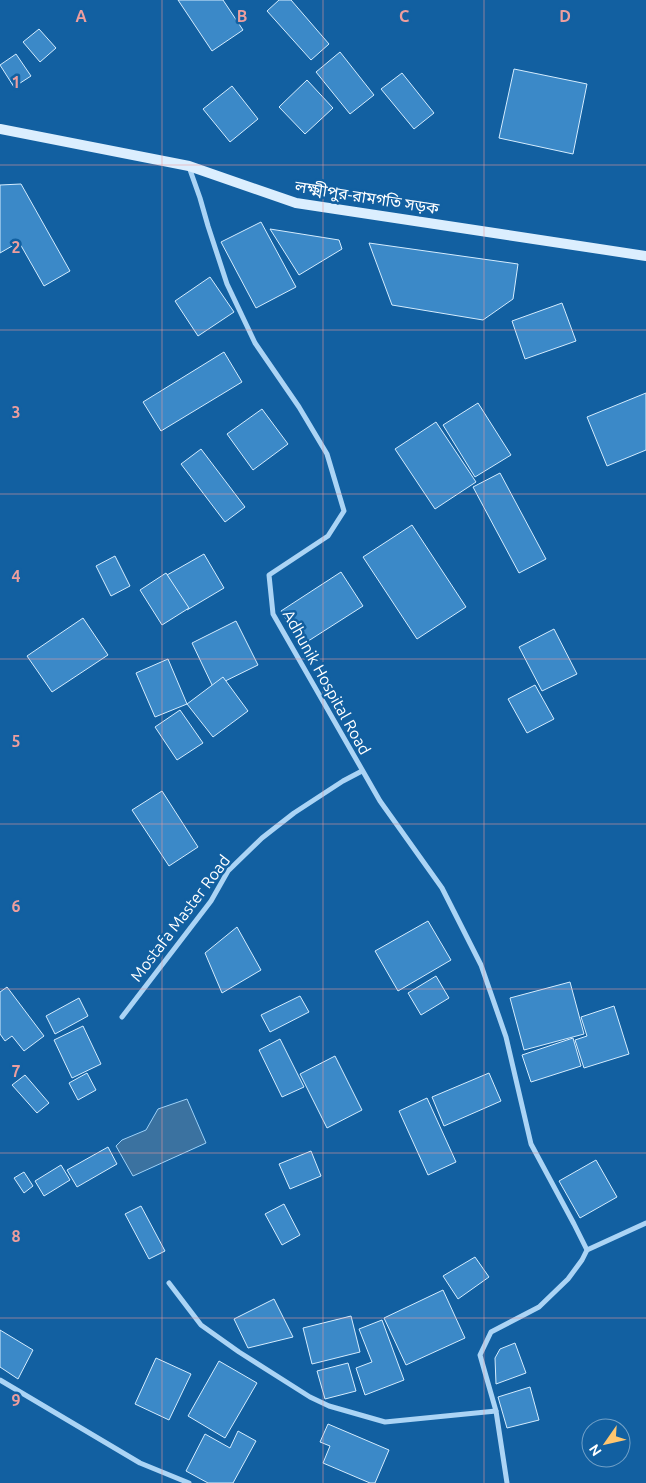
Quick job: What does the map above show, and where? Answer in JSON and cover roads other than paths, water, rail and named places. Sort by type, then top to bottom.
[{"type":"main road","name":"লক্ষ্মীপুর-রামগতি সড়ক","points":[[0,129],[189,166],[296,203],[646,256]]},
{"type":"street","name":"Adhunik Hospital Road","points":[[189,166],[227,284],[255,343],[300,406],[327,454],[344,511],[328,536],[269,575],[273,614],[362,772],[380,801],[442,888],[481,965],[506,1037],[531,1144],[587,1250]]},
{"type":"street","name":"Mostafa Master Road","points":[[122,1017],[211,901],[228,871],[262,838],[294,813],[343,781],[362,772]]},
{"type":"street","points":[[507,1483],[496,1411],[480,1355],[491,1332],[539,1307],[568,1279],[587,1250],[646,1223]]},
{"type":"street","points":[[169,1282],[201,1325],[310,1397],[329,1406],[385,1422],[496,1411]]},
{"type":"street","points":[[0,1380],[140,1463],[189,1483]]},
{"type":"water","points":[[187,1099],[206,1143],[133,1176],[116,1146],[122,1140],[146,1130],[158,1109]]}]
